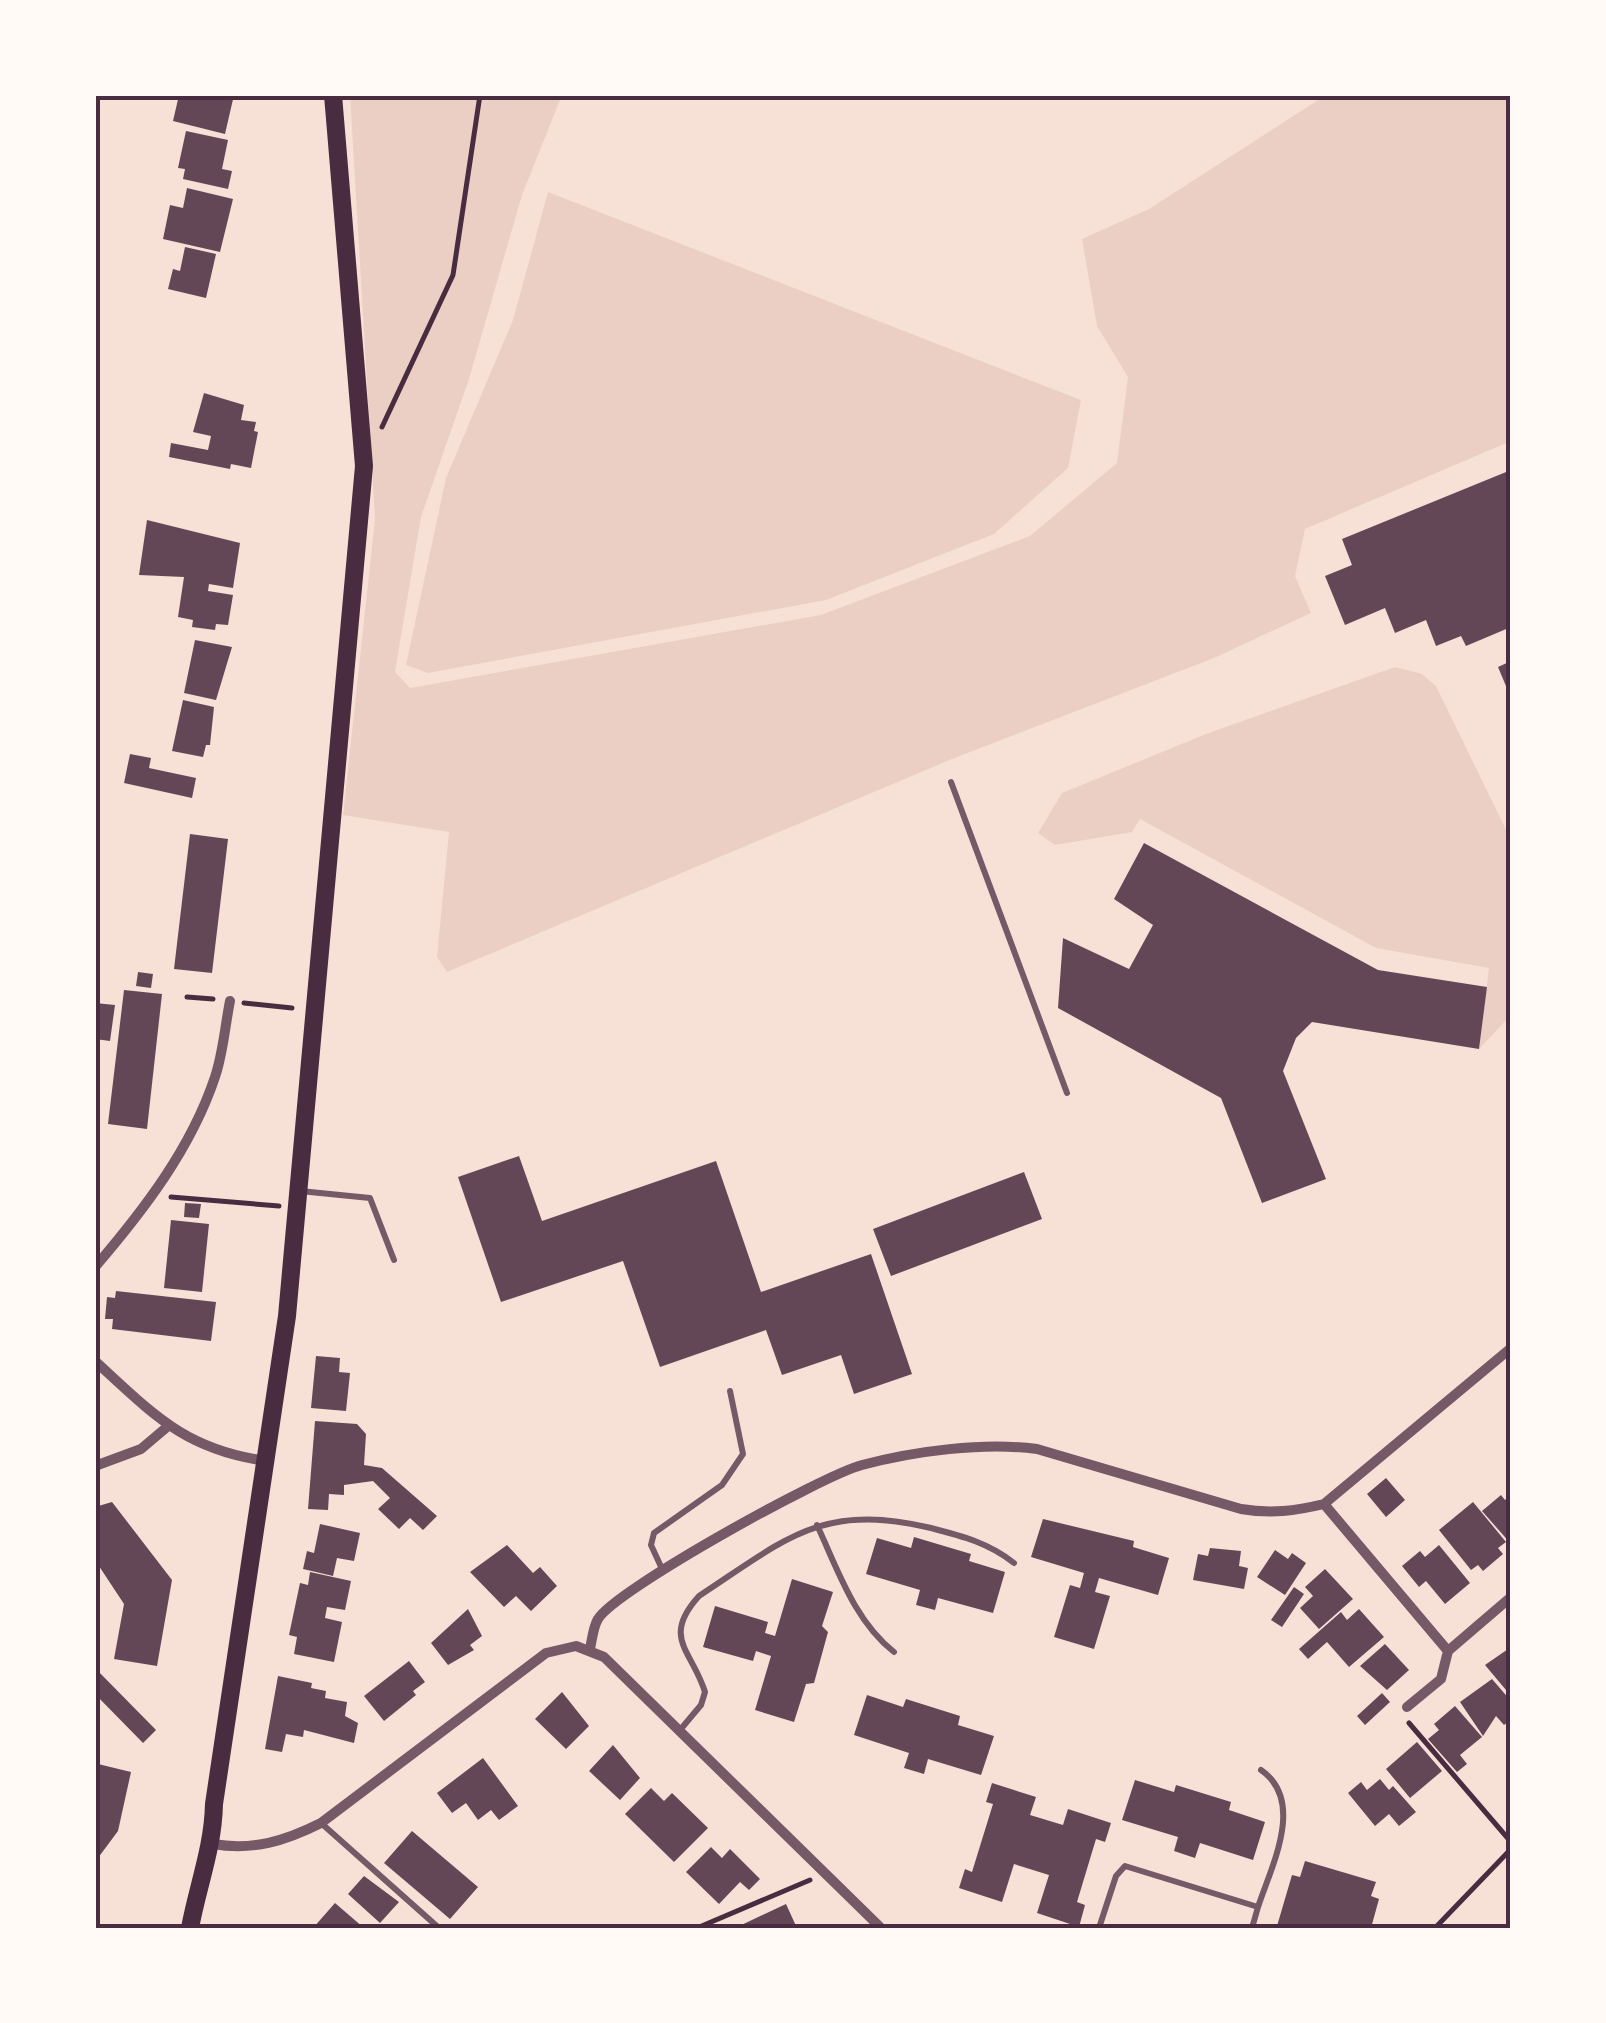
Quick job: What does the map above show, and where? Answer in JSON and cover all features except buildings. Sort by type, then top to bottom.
[{"type":"main road","points":[[190,1928],[198,1886],[213,1844],[214,1804],[268,1461],[298,1200],[364,466],[332,95]]},
{"type":"street","points":[[95,1267],[152,1195],[192,1130],[216,1075],[230,1001]]},
{"type":"street","points":[[590,1648],[598,1617],[663,1572],[793,1493],[860,1465],[1009,1445],[1037,1449],[1241,1510],[1272,1514],[1324,1504],[1511,1348]]},
{"type":"street","points":[[95,1362],[167,1427],[230,1456],[268,1461]]},
{"type":"street","points":[[95,1466],[142,1449],[167,1427]]},
{"type":"street","points":[[1324,1504],[1448,1651]]},
{"type":"street","points":[[1406,1707],[1441,1678],[1448,1651],[1511,1597]]},
{"type":"street","points":[[213,1844],[263,1845],[290,1838],[321,1823],[546,1654],[560,1648],[590,1648],[604,1656],[823,1875],[882,1928]]},
{"type":"lane","points":[[951,782],[1067,1093]]},
{"type":"lane","points":[[298,1200],[370,1198],[394,1260]]},
{"type":"lane","points":[[663,1572],[651,1545],[654,1533],[722,1485],[743,1454],[730,1390]]},
{"type":"lane","points":[[679,1731],[701,1705],[705,1692],[683,1652],[682,1620],[689,1608],[715,1586],[816,1524],[858,1518],[910,1523],[970,1538],[997,1549],[1014,1564]]},
{"type":"lane","points":[[816,1524],[858,1614],[871,1634],[894,1652]]},
{"type":"lane","points":[[1252,1928],[1282,1835],[1284,1814],[1277,1787],[1261,1770]]},
{"type":"lane","points":[[321,1823],[439,1928]]},
{"type":"lane","points":[[1099,1928],[1116,1876],[1124,1866],[1258,1908]]},
{"type":"path","points":[[380,432],[453,275],[480,95]]},
{"type":"path","points":[[188,997],[315,1010]]},
{"type":"path","points":[[152,1195],[298,1200]]},
{"type":"path","points":[[1406,1707],[1410,1725],[1511,1846],[1434,1928]]},
{"type":"path","points":[[697,1928],[823,1875]]},
{"type":"shaded area","points":[[350,95],[562,95],[522,195],[469,379],[421,517],[395,672],[410,688],[821,615],[1030,536],[1117,463],[1128,377],[1097,326],[1082,239],[1149,209],[1326,95],[1511,95],[1511,441],[1305,529],[1295,576],[1311,613],[1214,658],[952,759],[447,972],[437,957],[449,832],[343,815],[375,519]]},
{"type":"shaded area","points":[[548,192],[1081,400],[1068,468],[994,534],[826,600],[428,673],[406,665],[446,478],[513,320]]},
{"type":"shaded area","points":[[1395,667],[1422,674],[1436,686],[1511,840],[1511,1015],[1479,1049],[1489,968],[1376,948],[1140,819],[1132,832],[1055,845],[1038,833],[1062,793],[1206,734]]}]
